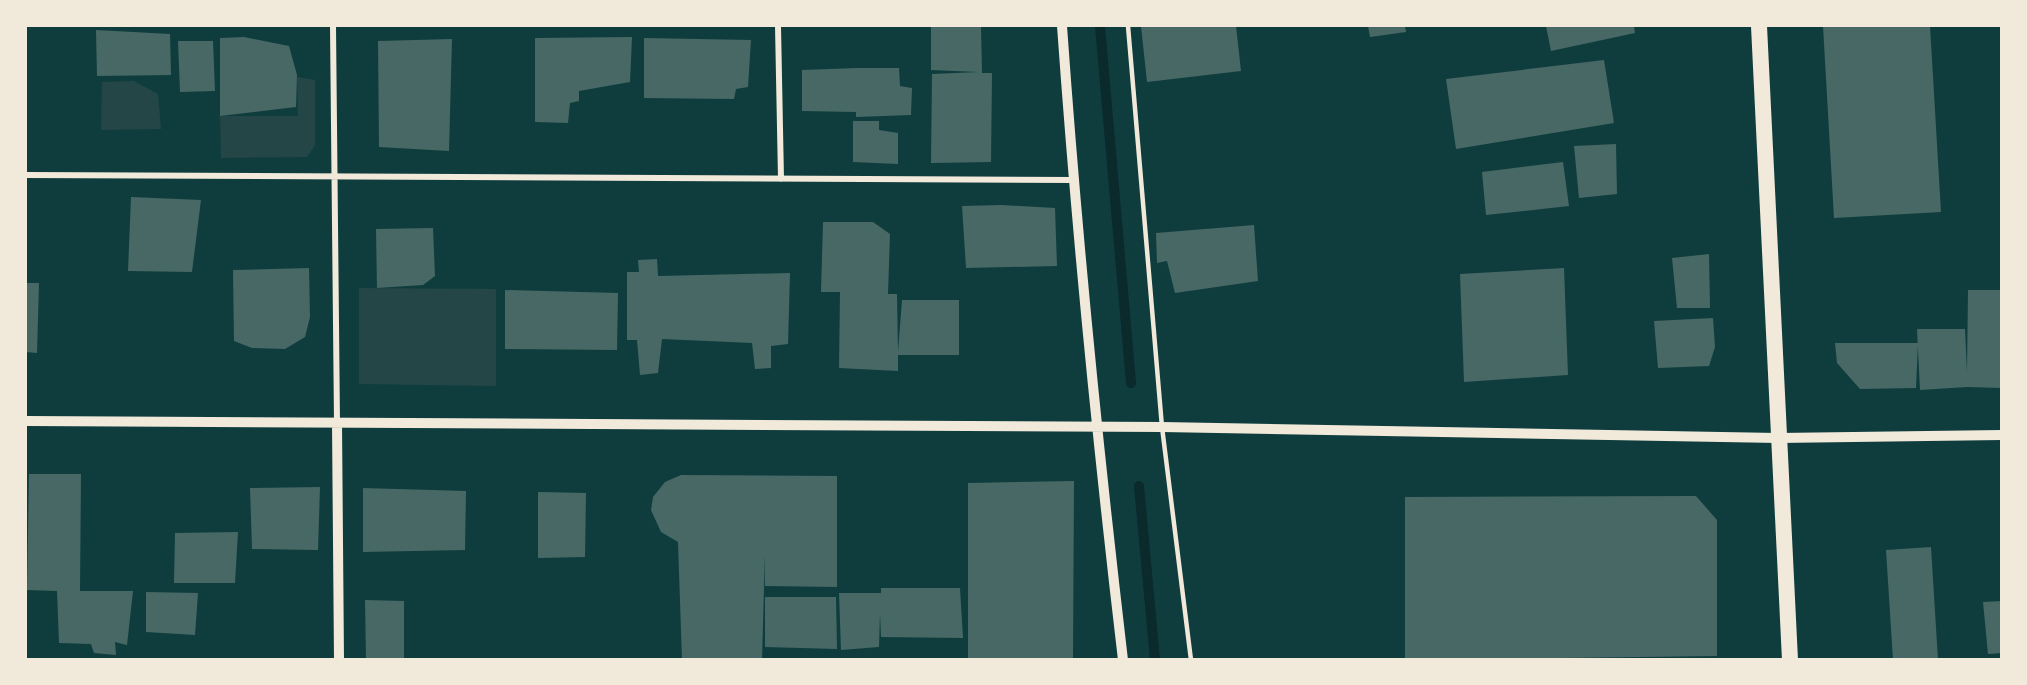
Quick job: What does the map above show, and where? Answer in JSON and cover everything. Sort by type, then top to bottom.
[{"type":"highway","points":[[1758,26],[1790,660]]},
{"type":"street","points":[[333,26],[339,660]]},
{"type":"street","points":[[778,26],[781,179]]},
{"type":"street","points":[[1062,26],[1073,180],[1096,427],[1123,660]]},
{"type":"street","points":[[26,175],[1073,180]]},
{"type":"street","points":[[26,421],[1162,427],[1779,438],[2001,435]]},
{"type":"lane","points":[[1128,26],[1162,427],[1191,660]]},
{"type":"shaded area","points":[[297,77],[315,80],[315,145],[307,157],[221,158],[220,116],[298,116]]},
{"type":"shaded area","points":[[134,81],[158,94],[161,129],[101,130],[102,82]]},
{"type":"shaded area","points":[[359,288],[496,289],[496,386],[359,384]]},
{"type":"building","points":[[931,26],[981,26],[982,73],[992,73],[991,162],[931,163],[932,74],[978,72],[931,70]]},
{"type":"building","points":[[1141,26],[1236,26],[1241,71],[1147,82]]},
{"type":"building","points":[[1368,26],[1405,26],[1406,32],[1370,37]]},
{"type":"building","points":[[1546,26],[1634,26],[1635,33],[1551,51]]},
{"type":"building","points":[[1823,26],[1930,26],[1941,212],[1834,218]]},
{"type":"building","points":[[96,30],[170,34],[171,75],[97,76]]},
{"type":"building","points":[[244,37],[289,46],[297,75],[296,107],[220,116],[220,38]]},
{"type":"building","points":[[632,37],[630,82],[579,91],[579,101],[570,103],[568,123],[535,122],[535,38]]},
{"type":"building","points":[[644,38],[751,40],[748,87],[736,89],[734,99],[644,98]]},
{"type":"building","points":[[452,39],[449,151],[379,147],[378,41]]},
{"type":"building","points":[[178,41],[213,41],[215,91],[180,92]]},
{"type":"building","points":[[1604,60],[1614,123],[1456,149],[1446,79]]},
{"type":"building","points":[[899,68],[900,86],[912,88],[911,115],[856,117],[856,112],[802,111],[802,70]]},
{"type":"building","points":[[853,121],[879,121],[879,130],[898,133],[898,164],[853,162]]},
{"type":"building","points":[[1616,144],[1617,194],[1579,198],[1574,146]]},
{"type":"building","points":[[1563,162],[1569,206],[1486,215],[1482,172]]},
{"type":"building","points":[[131,197],[201,200],[192,272],[128,271]]},
{"type":"building","points":[[1001,205],[1055,208],[1057,266],[966,268],[962,206]]},
{"type":"building","points":[[823,222],[873,222],[890,234],[888,294],[897,294],[898,352],[902,300],[959,300],[959,355],[898,355],[898,371],[839,368],[840,292],[821,292]]},
{"type":"building","points":[[1254,225],[1258,281],[1175,293],[1167,261],[1157,263],[1156,233]]},
{"type":"building","points":[[433,228],[435,276],[423,285],[377,288],[376,229]]},
{"type":"building","points":[[1709,254],[1710,308],[1677,308],[1672,258]]},
{"type":"building","points":[[657,259],[658,276],[790,273],[788,344],[771,346],[771,368],[755,369],[752,343],[662,339],[658,373],[640,375],[637,340],[627,340],[627,272],[639,272],[638,260]]},
{"type":"building","points":[[309,268],[310,317],[305,337],[285,349],[252,348],[234,341],[233,270]]},
{"type":"building","points":[[1564,268],[1568,375],[1464,382],[1460,274]]},
{"type":"building","points":[[26,283],[39,283],[37,353],[26,352]]},
{"type":"building","points":[[505,290],[618,293],[617,350],[505,349]]},
{"type":"building","points":[[1968,290],[2002,290],[2002,388],[1967,387],[1920,390],[1917,329],[1965,329],[1967,372]]},
{"type":"building","points":[[1713,318],[1715,347],[1709,366],[1658,368],[1654,321]]},
{"type":"building","points":[[1835,343],[1918,343],[1916,388],[1860,389],[1837,363]]},
{"type":"building","points":[[29,474],[81,474],[80,591],[133,591],[127,645],[115,642],[116,655],[94,653],[91,644],[59,643],[57,591],[27,590]]},
{"type":"building","points":[[681,475],[837,476],[837,587],[765,586],[765,554],[762,660],[682,660],[678,542],[661,532],[651,510],[653,497],[665,482]]},
{"type":"building","points":[[1074,481],[1073,660],[968,660],[968,483]]},
{"type":"building","points":[[320,487],[318,550],[252,549],[250,488]]},
{"type":"building","points":[[363,488],[466,491],[465,550],[363,552]]},
{"type":"building","points":[[538,492],[586,493],[585,557],[538,558]]},
{"type":"building","points":[[1696,496],[1717,520],[1717,656],[1405,660],[1405,497]]},
{"type":"building","points":[[238,532],[235,583],[174,583],[175,533]]},
{"type":"building","points":[[1931,547],[1938,660],[1893,660],[1886,550]]},
{"type":"building","points":[[881,588],[960,588],[963,638],[881,637],[880,614],[879,647],[841,650],[839,593],[881,593]]},
{"type":"building","points":[[146,592],[198,593],[195,635],[146,632]]},
{"type":"building","points":[[765,597],[836,597],[837,649],[765,647]]},
{"type":"building","points":[[365,600],[404,601],[404,660],[366,660]]},
{"type":"building","points":[[2002,601],[2002,653],[1988,654],[1983,602]]},
{"type":"waterway","points":[[1100,26],[1131,383]]},
{"type":"waterway","points":[[1139,486],[1155,660]]}]
